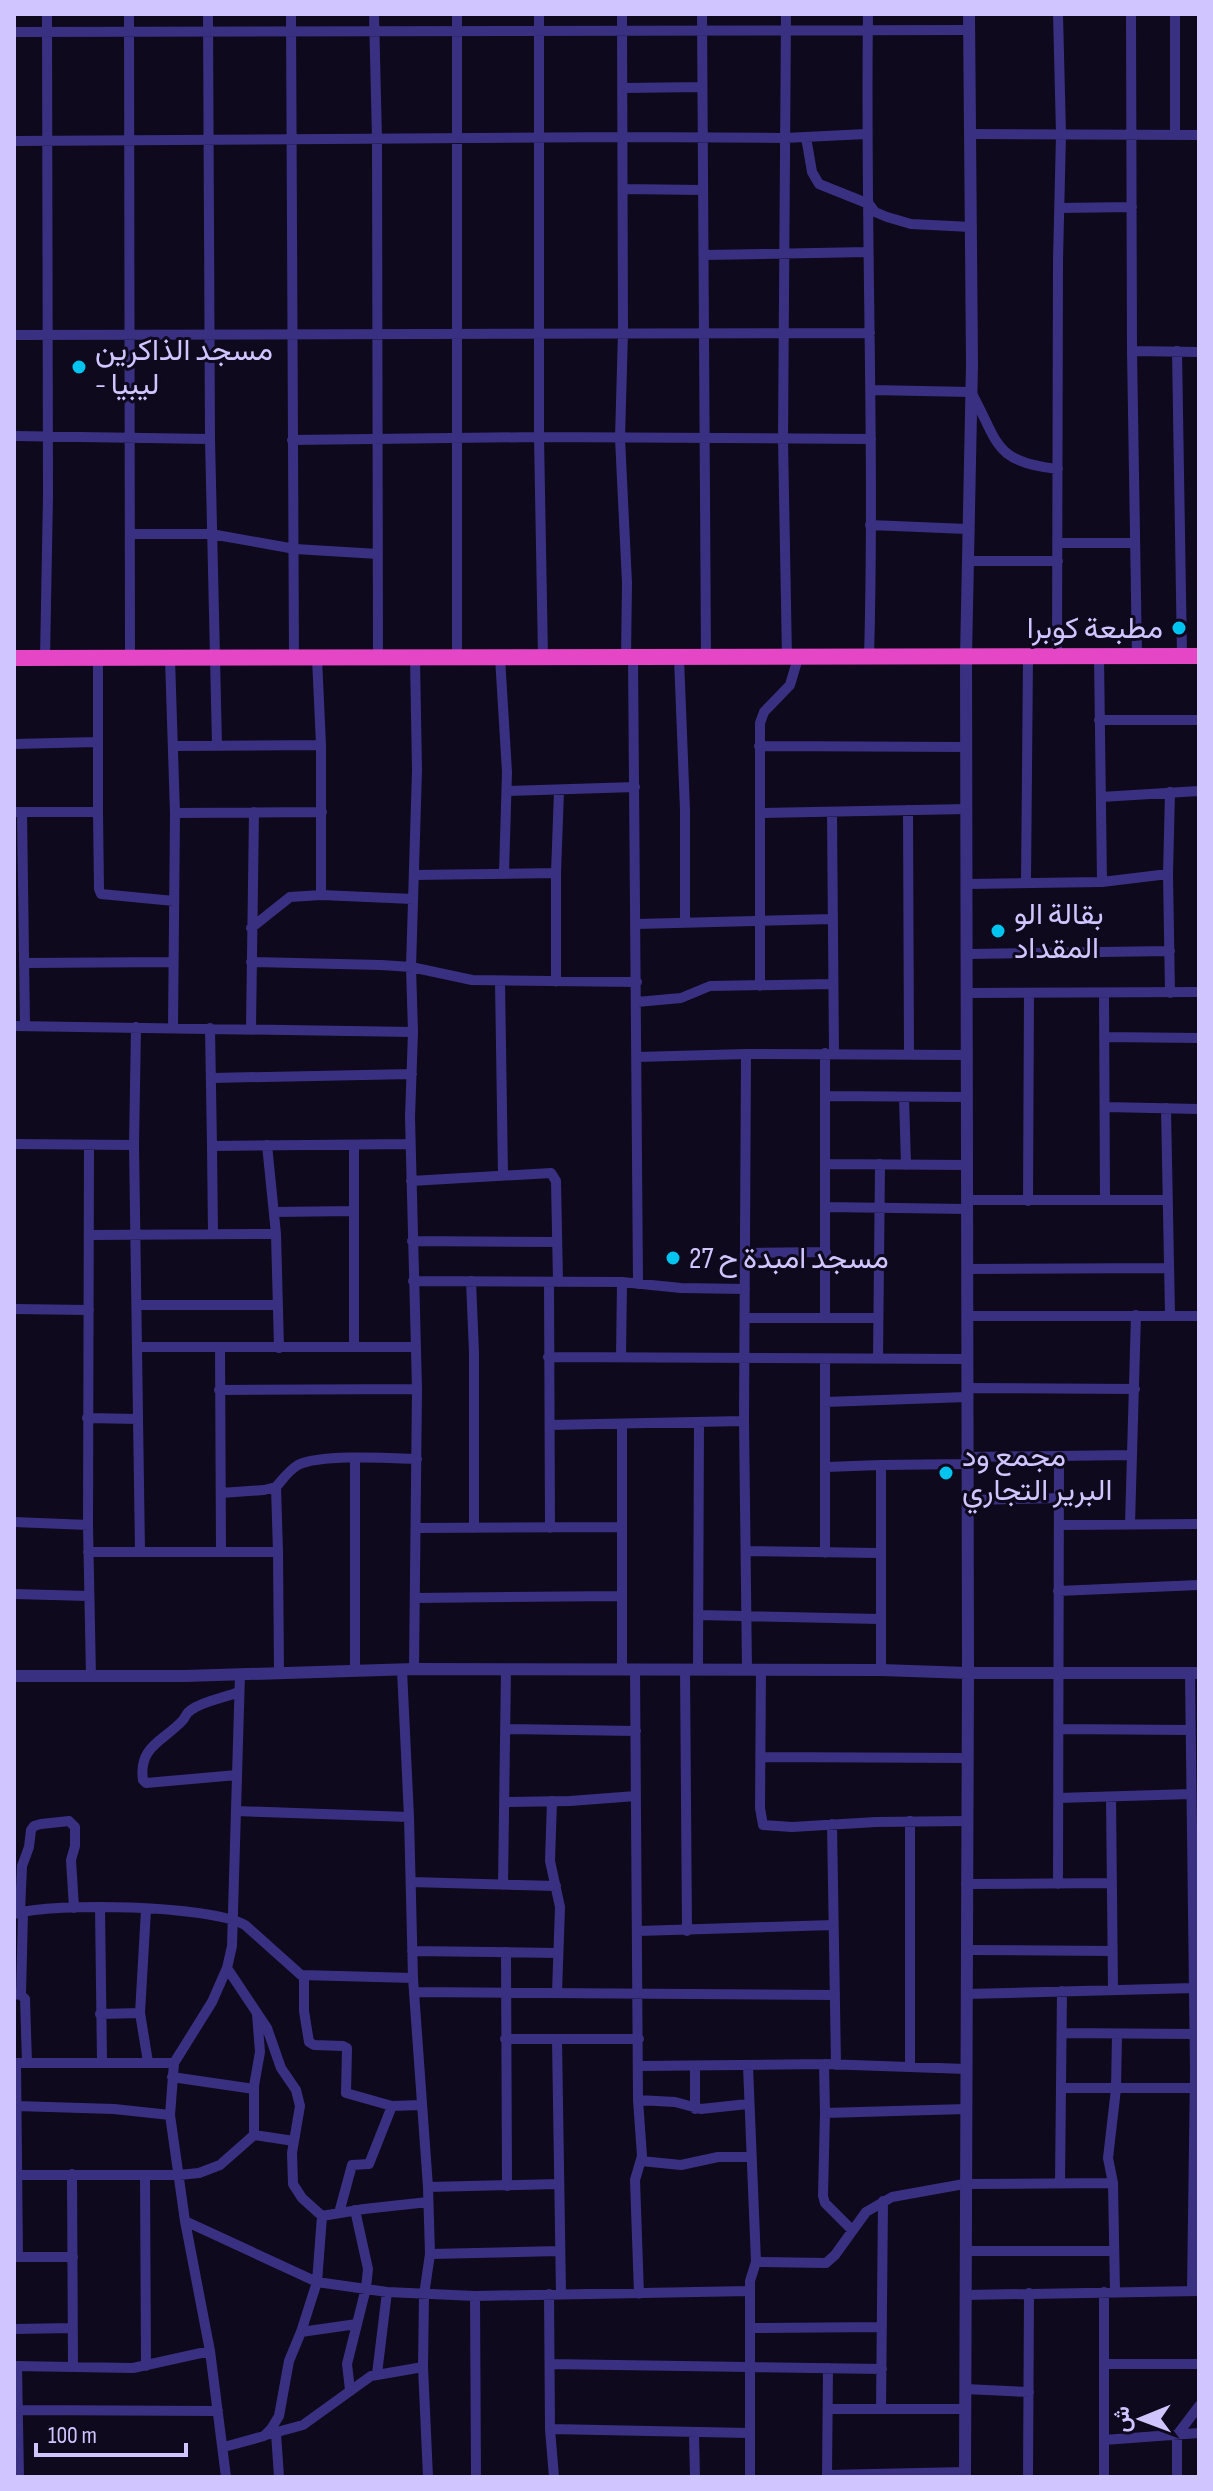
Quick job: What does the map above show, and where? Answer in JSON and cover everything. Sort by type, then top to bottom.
[{"type":"highway","points":[[14,658],[1190,656]]},
{"type":"street","points":[[45,658],[47,14]]},
{"type":"street","points":[[129,14],[130,659]]},
{"type":"street","points":[[208,14],[211,534],[217,745]]},
{"type":"street","points":[[291,14],[294,658]]},
{"type":"street","points":[[374,14],[378,658]]},
{"type":"street","points":[[457,14],[457,658]]},
{"type":"street","points":[[539,14],[539,437],[543,657]]},
{"type":"street","points":[[622,14],[623,332],[620,438],[635,787],[638,1284]]},
{"type":"street","points":[[702,14],[706,658]]},
{"type":"street","points":[[760,986],[760,728],[764,712],[790,685],[793,658],[783,440],[786,14]]},
{"type":"street","points":[[868,14],[866,134],[871,390],[869,658]]},
{"type":"street","points":[[828,2368],[827,2476],[965,2474],[968,1673],[966,657],[971,392],[969,14]]},
{"type":"street","points":[[1057,657],[1061,134],[1058,14]]},
{"type":"street","points":[[1131,14],[1137,657]]},
{"type":"street","points":[[1175,14],[1175,135]]},
{"type":"street","points":[[14,32],[969,30]]},
{"type":"street","points":[[623,88],[702,87]]},
{"type":"street","points":[[14,141],[785,138],[866,134]]},
{"type":"street","points":[[970,134],[1199,135]]},
{"type":"street","points":[[806,137],[812,172],[819,184],[869,204],[875,212],[911,224],[971,227]]},
{"type":"street","points":[[623,189],[702,190]]},
{"type":"street","points":[[1060,208],[1132,207]]},
{"type":"street","points":[[705,255],[868,252]]},
{"type":"street","points":[[14,335],[870,333]]},
{"type":"street","points":[[1132,351],[1199,352]]},
{"type":"street","points":[[1177,351],[1190,656]]},
{"type":"street","points":[[871,390],[971,392]]},
{"type":"street","points":[[971,392],[994,441],[1014,459],[1032,466],[1058,469]]},
{"type":"street","points":[[14,436],[210,439]]},
{"type":"street","points":[[292,440],[539,437],[871,439]]},
{"type":"street","points":[[870,525],[967,529]]},
{"type":"street","points":[[130,534],[211,534],[295,549],[378,554]]},
{"type":"street","points":[[1058,543],[1135,543]]},
{"type":"street","points":[[967,561],[1058,561]]},
{"type":"street","points":[[500,657],[507,791],[504,873]]},
{"type":"street","points":[[1026,882],[1028,657]]},
{"type":"street","points":[[1099,657],[1102,882]]},
{"type":"street","points":[[98,658],[99,889],[101,894],[174,901]]},
{"type":"street","points":[[317,658],[321,745],[321,895]]},
{"type":"street","points":[[415,658],[417,770],[410,1144],[417,1459],[415,1598],[408,1669],[409,1817],[413,1978],[430,2254],[424,2295],[423,2367],[428,2477]]},
{"type":"street","points":[[679,658],[685,810],[685,923]]},
{"type":"street","points":[[170,659],[175,813],[173,1028]]},
{"type":"street","points":[[1099,720],[1199,720]]},
{"type":"street","points":[[14,744],[97,742]]},
{"type":"street","points":[[173,746],[321,745]]},
{"type":"street","points":[[759,746],[966,747]]},
{"type":"street","points":[[507,791],[635,787]]},
{"type":"street","points":[[556,982],[559,791]]},
{"type":"street","points":[[1101,797],[1199,791]]},
{"type":"street","points":[[1170,792],[1170,993]]},
{"type":"street","points":[[760,813],[967,809]]},
{"type":"street","points":[[908,810],[909,1054]]},
{"type":"street","points":[[98,812],[18,812],[25,963],[20,1026],[413,1032]]},
{"type":"street","points":[[251,1028],[254,812]]},
{"type":"street","points":[[175,813],[322,812]]},
{"type":"street","points":[[825,1317],[825,1096],[833,984],[832,813]]},
{"type":"street","points":[[414,875],[556,873]]},
{"type":"street","points":[[967,884],[1102,882],[1168,874]]},
{"type":"street","points":[[251,928],[290,897],[321,895],[413,899]]},
{"type":"street","points":[[636,924],[832,919]]},
{"type":"street","points":[[967,954],[1170,951]]},
{"type":"street","points":[[25,963],[173,962]]},
{"type":"street","points":[[251,962],[411,967],[455,978],[500,981],[637,982]]},
{"type":"street","points":[[500,981],[503,1175]]},
{"type":"street","points":[[637,1002],[681,998],[710,986],[833,984]]},
{"type":"street","points":[[967,993],[1199,992]]},
{"type":"street","points":[[1028,1201],[1029,993]]},
{"type":"street","points":[[1104,993],[1105,1200]]},
{"type":"street","points":[[136,1027],[134,1145],[140,1552]]},
{"type":"street","points":[[210,1028],[213,1234]]},
{"type":"street","points":[[1104,1037],[1199,1038]]},
{"type":"street","points":[[637,1057],[830,1053],[967,1055]]},
{"type":"street","points":[[746,1054],[744,1421],[747,1670]]},
{"type":"street","points":[[212,1078],[412,1074]]},
{"type":"street","points":[[825,1096],[966,1097]]},
{"type":"street","points":[[904,1097],[906,1165]]},
{"type":"street","points":[[1105,1107],[1199,1109]]},
{"type":"street","points":[[1166,1108],[1170,1315]]},
{"type":"street","points":[[14,1144],[134,1145]]},
{"type":"street","points":[[212,1146],[410,1144]]},
{"type":"street","points":[[89,1145],[87,1418],[91,1677]]},
{"type":"street","points":[[267,1145],[276,1234],[279,1348]]},
{"type":"street","points":[[354,1145],[354,1347]]},
{"type":"street","points":[[825,1164],[966,1165]]},
{"type":"street","points":[[878,1359],[880,1164]]},
{"type":"street","points":[[411,1181],[546,1172],[554,1175],[557,1242],[548,1357],[550,1528]]},
{"type":"street","points":[[825,1207],[1167,1200]]},
{"type":"street","points":[[274,1212],[354,1211]]},
{"type":"street","points":[[89,1235],[276,1234]]},
{"type":"street","points":[[412,1241],[557,1242]]},
{"type":"street","points":[[745,1253],[826,1252]]},
{"type":"street","points":[[967,1269],[1169,1268]]},
{"type":"street","points":[[413,1281],[622,1282],[745,1289]]},
{"type":"street","points":[[471,1281],[474,1528]]},
{"type":"street","points":[[621,1356],[622,1282]]},
{"type":"street","points":[[137,1305],[278,1305]]},
{"type":"street","points":[[14,1309],[89,1310]]},
{"type":"street","points":[[1130,1524],[1136,1315]]},
{"type":"street","points":[[968,1316],[1199,1316]]},
{"type":"street","points":[[745,1318],[877,1318]]},
{"type":"street","points":[[137,1347],[416,1347]]},
{"type":"street","points":[[220,1347],[221,1552]]},
{"type":"street","points":[[548,1357],[967,1359]]},
{"type":"street","points":[[825,1359],[825,1553]]},
{"type":"street","points":[[219,1390],[417,1389]]},
{"type":"street","points":[[825,1402],[967,1392],[1135,1389]]},
{"type":"street","points":[[87,1418],[138,1419]]},
{"type":"street","points":[[550,1425],[744,1421]]},
{"type":"street","points":[[687,1931],[692,1669],[698,1615],[699,1422]]},
{"type":"street","points":[[622,1424],[621,1596],[636,1731],[641,2161],[635,2180],[639,2294]]},
{"type":"street","points":[[826,1467],[1132,1455]]},
{"type":"street","points":[[1058,1884],[1059,1457]]},
{"type":"street","points":[[221,1493],[276,1487],[291,1470],[303,1463],[355,1458],[417,1459]]},
{"type":"street","points":[[355,1458],[355,1671]]},
{"type":"street","points":[[881,1465],[881,1670]]},
{"type":"street","points":[[276,1487],[279,1672]]},
{"type":"street","points":[[967,1500],[1059,1498]]},
{"type":"street","points":[[14,1522],[88,1525]]},
{"type":"street","points":[[1060,1525],[1199,1524]]},
{"type":"street","points":[[416,1528],[621,1527]]},
{"type":"street","points":[[746,1551],[879,1553]]},
{"type":"street","points":[[88,1552],[278,1552]]},
{"type":"street","points":[[1058,1591],[1199,1585]]},
{"type":"street","points":[[14,1594],[89,1596]]},
{"type":"street","points":[[415,1598],[621,1596]]},
{"type":"street","points":[[698,1615],[880,1619]]},
{"type":"street","points":[[14,1676],[408,1669],[1195,1673],[1190,1730],[1194,1772],[1191,1794],[1196,1932],[1196,2291],[965,2295]]},
{"type":"street","points":[[503,1885],[506,1669]]},
{"type":"street","points":[[761,1670],[760,1808],[763,1825],[792,1827],[966,1821]]},
{"type":"street","points":[[226,2477],[210,2351],[185,2221],[170,2115],[174,2063],[212,2002],[227,1968],[232,1946],[240,1674]]},
{"type":"street","points":[[237,1775],[146,1783],[141,1767],[143,1758],[189,1711],[239,1692]]},
{"type":"street","points":[[505,1729],[636,1731]]},
{"type":"street","points":[[1059,1729],[1190,1730]]},
{"type":"street","points":[[761,1757],[966,1758]]},
{"type":"street","points":[[1058,1798],[1191,1794]]},
{"type":"street","points":[[504,1802],[636,1796]]},
{"type":"street","points":[[1111,1797],[1113,1990]]},
{"type":"street","points":[[552,1801],[550,1861],[560,1907],[557,1993]]},
{"type":"street","points":[[236,1811],[409,1817]]},
{"type":"street","points":[[73,2257],[16,2257],[16,2106],[25,1999],[18,1994],[18,1866],[29,1847],[34,1826],[69,1821],[75,1827],[71,1860],[74,1908]]},
{"type":"street","points":[[910,1821],[910,2066]]},
{"type":"street","points":[[832,1824],[836,2065]]},
{"type":"street","points":[[411,1882],[556,1886]]},
{"type":"street","points":[[966,1884],[1111,1883]]},
{"type":"street","points":[[19,1913],[100,1907],[200,1912],[234,1919],[304,1976],[413,1978]]},
{"type":"street","points":[[100,1907],[102,2062]]},
{"type":"street","points":[[146,1910],[140,2013],[148,2062]]},
{"type":"street","points":[[638,1931],[833,1925]]},
{"type":"street","points":[[966,1950],[1112,1951]]},
{"type":"street","points":[[412,1951],[558,1953]]},
{"type":"street","points":[[506,1952],[507,2186]]},
{"type":"street","points":[[227,1968],[271,2037],[281,2068],[299,2097],[292,2163],[293,2184],[302,2198],[322,2216]]},
{"type":"street","points":[[304,1976],[304,2011],[310,2044],[346,2047],[346,2093],[392,2106],[421,2105]]},
{"type":"street","points":[[966,1994],[1113,1990],[1196,1995]]},
{"type":"street","points":[[1060,2183],[1062,1991]]},
{"type":"street","points":[[415,1992],[835,1995]]},
{"type":"street","points":[[17,2175],[179,2175],[199,2173],[220,2165],[254,2135],[254,2089],[260,2058],[257,2012]]},
{"type":"street","points":[[100,2014],[140,2013]]},
{"type":"street","points":[[1062,2033],[1194,2034]]},
{"type":"street","points":[[1104,2477],[1104,2364],[1114,2251],[1113,2183],[1108,2158],[1116,2089],[1117,2034]]},
{"type":"street","points":[[505,2039],[639,2039]]},
{"type":"street","points":[[554,2477],[550,2364],[559,2251],[557,2039]]},
{"type":"street","points":[[19,2063],[174,2063]]},
{"type":"street","points":[[639,2066],[824,2064],[966,2069]]},
{"type":"street","points":[[824,2064],[823,2196],[825,2203],[852,2230]]},
{"type":"street","points":[[695,2066],[695,2109]]},
{"type":"street","points":[[748,2066],[756,2262],[750,2291],[750,2477]]},
{"type":"street","points":[[172,2077],[254,2089]]},
{"type":"street","points":[[1061,2088],[1195,2088]]},
{"type":"street","points":[[638,2100],[675,2102],[695,2109],[748,2104]]},
{"type":"street","points":[[16,2106],[114,2109],[170,2115]]},
{"type":"street","points":[[339,2213],[352,2165],[369,2164],[392,2106]]},
{"type":"street","points":[[825,2113],[966,2109]]},
{"type":"street","points":[[254,2135],[294,2141]]},
{"type":"street","points":[[641,2161],[681,2165],[718,2157],[750,2157]]},
{"type":"street","points":[[72,2174],[73,2367]]},
{"type":"street","points":[[145,2176],[146,2366]]},
{"type":"street","points":[[756,2262],[826,2263],[866,2212],[892,2197],[964,2184],[1113,2183]]},
{"type":"street","points":[[428,2187],[558,2184]]},
{"type":"street","points":[[881,2409],[883,2201]]},
{"type":"street","points":[[322,2216],[428,2202]]},
{"type":"street","points":[[350,2390],[347,2364],[366,2288],[367,2259],[355,2210]]},
{"type":"street","points":[[264,2436],[279,2416],[289,2361],[317,2282],[322,2216]]},
{"type":"street","points":[[185,2221],[317,2282],[387,2292],[475,2296],[750,2291]]},
{"type":"street","points":[[430,2254],[559,2251]]},
{"type":"street","points":[[965,2251],[1114,2251]]},
{"type":"street","points":[[377,2374],[387,2292]]},
{"type":"street","points":[[1028,2477],[1029,2293]]},
{"type":"street","points":[[475,2296],[476,2477]]},
{"type":"street","points":[[301,2332],[357,2324]]},
{"type":"street","points":[[750,2328],[882,2327]]},
{"type":"street","points":[[14,2329],[72,2328]]},
{"type":"street","points":[[19,2477],[16,2366],[146,2366],[210,2351]]},
{"type":"street","points":[[550,2364],[882,2369]]},
{"type":"street","points":[[1104,2364],[1199,2364]]},
{"type":"street","points":[[224,2447],[303,2425],[377,2374],[423,2367]]},
{"type":"street","points":[[965,2389],[1029,2392]]},
{"type":"street","points":[[1177,2477],[1177,2435],[1199,2406]]},
{"type":"street","points":[[828,2409],[965,2409]]},
{"type":"street","points":[[18,2410],[218,2411]]},
{"type":"street","points":[[550,2429],[749,2433]]},
{"type":"street","points":[[276,2433],[279,2477]]},
{"type":"street","points":[[694,2433],[695,2477]]},
{"type":"street","points":[[1104,2440],[1199,2433]]},
{"type":"place","name":"مسجد الذاكرين - ليبيا","points":[[79,367]]},
{"type":"place","name":"مطبعة كوبرا","points":[[1179,628]]},
{"type":"place","name":"بقالة الو المقداد","points":[[998,931]]},
{"type":"place","name":"مسجد امبدة ح 27","points":[[673,1258]]},
{"type":"place","name":"مجمع ود البرير التجاري","points":[[946,1473]]}]
